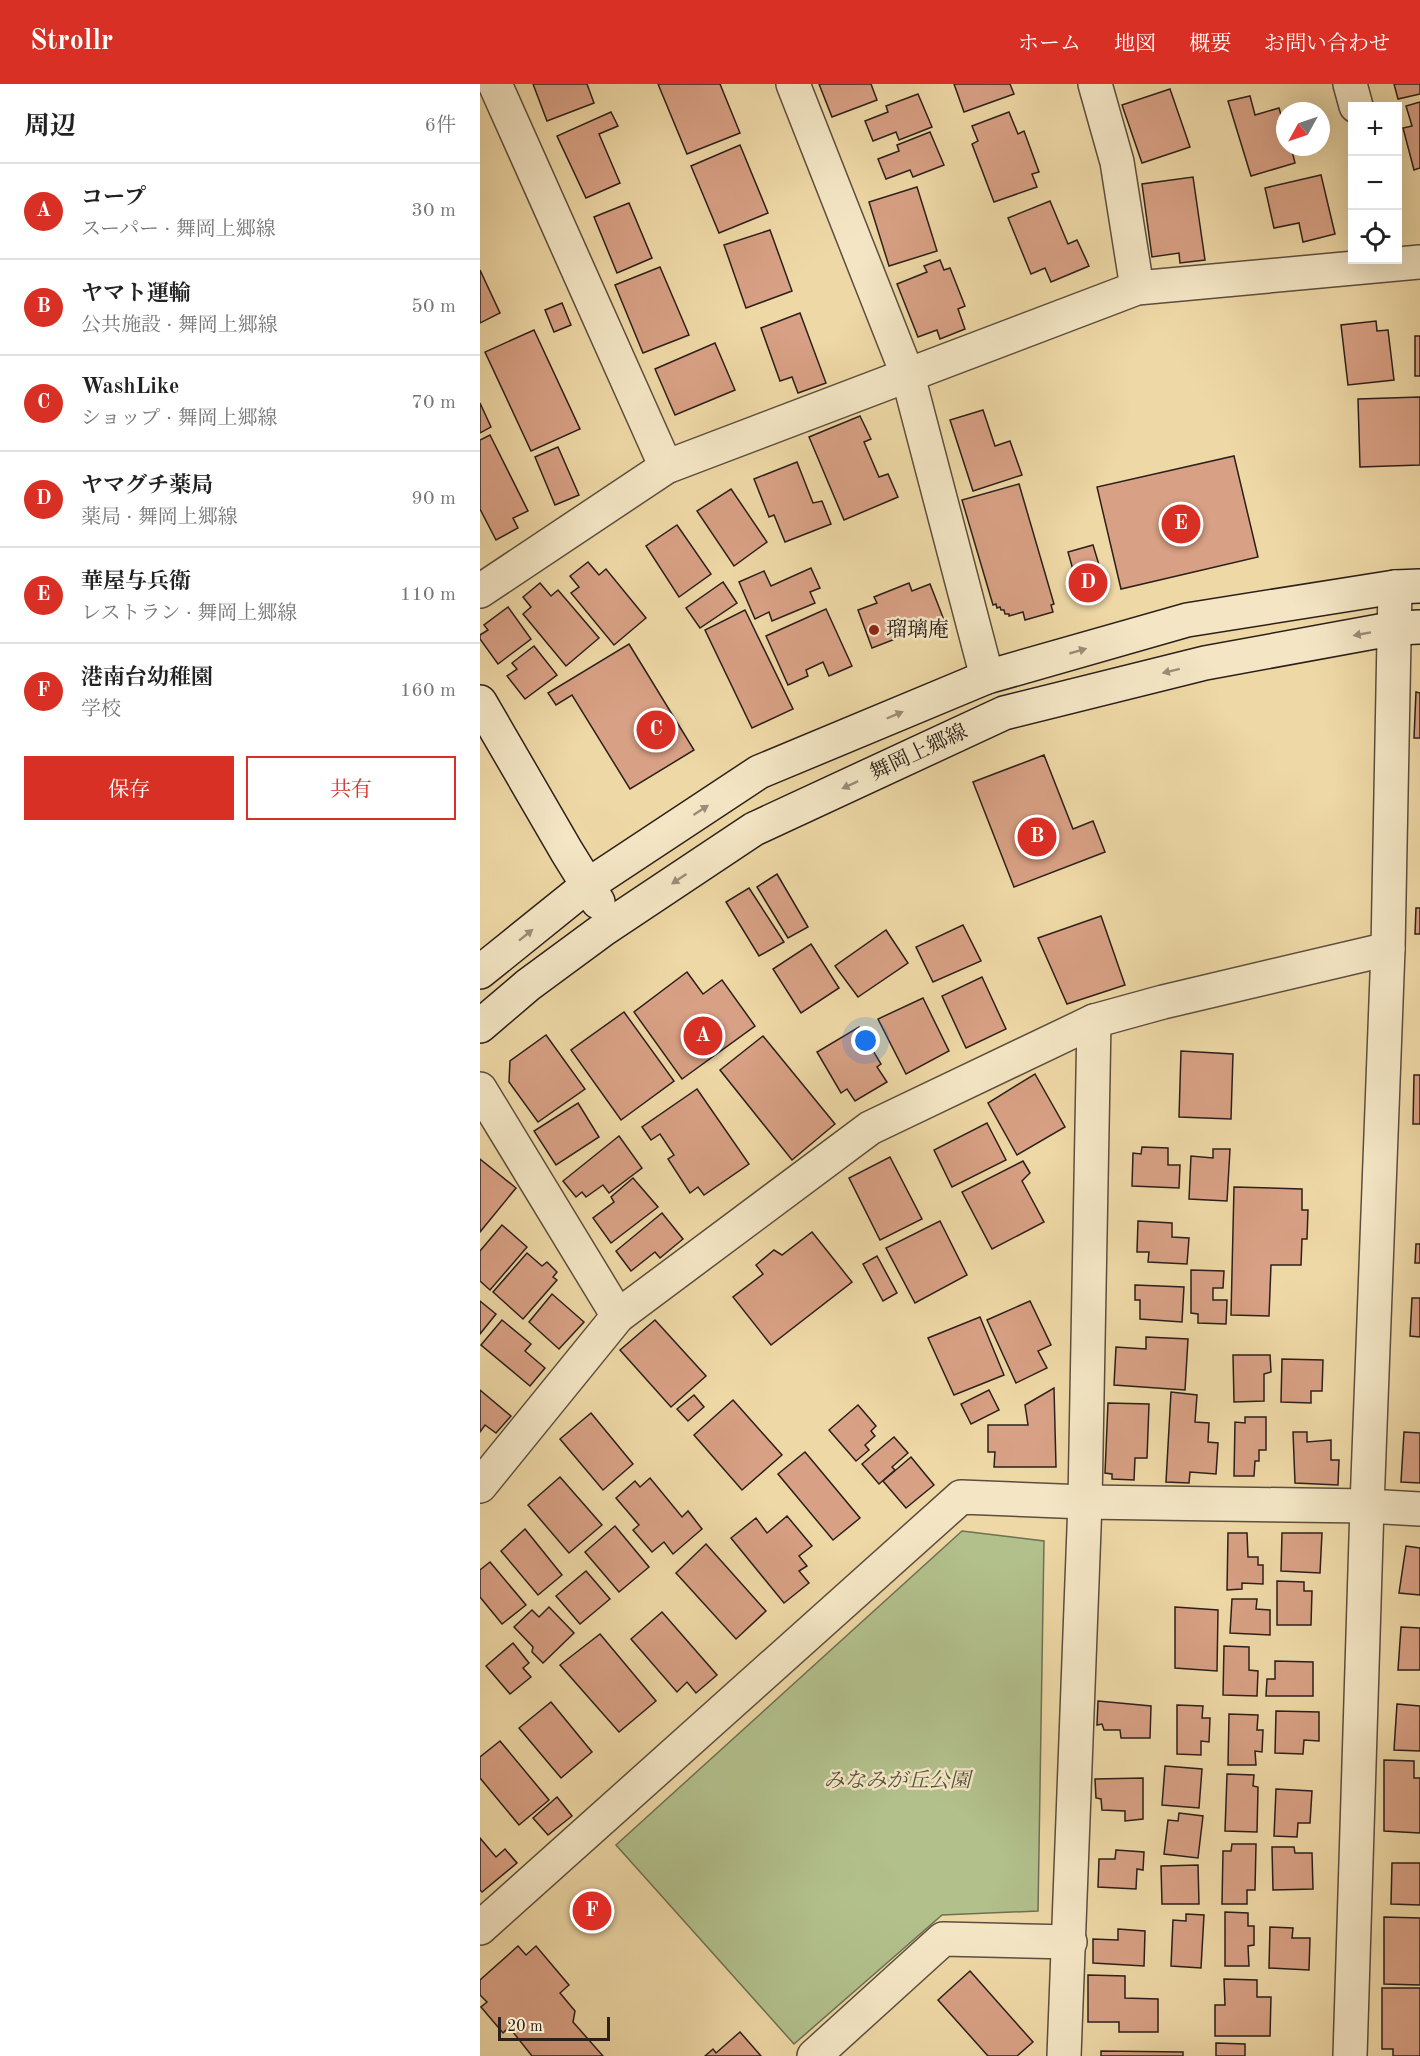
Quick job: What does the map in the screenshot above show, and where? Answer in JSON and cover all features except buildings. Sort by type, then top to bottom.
[{"type":"street","points":[[495,84],[666,467]]},
{"type":"street","points":[[793,84],[908,376],[987,677]]},
{"type":"street","points":[[1095,84],[1117,162],[1137,288]]},
{"type":"street","points":[[1350,84],[1355,102]]},
{"type":"street","points":[[480,591],[666,467],[1137,288],[1404,262]]},
{"type":"street","points":[[1350,2056],[1367,1506],[1388,949],[1408,627],[1408,587]]},
{"type":"street","name":"舞岡上郷線","points":[[480,972],[588,885],[759,772],[987,677],[1187,620],[1408,587]]},
{"type":"street","name":"舞岡上郷線","points":[[480,1026],[528,985],[610,925],[754,829],[1004,713],[1205,663],[1408,627]]},
{"type":"street","points":[[480,702],[610,925]]},
{"type":"street","points":[[480,1486],[618,1316],[870,1128],[1094,1021],[1163,1002],[1388,949]]},
{"type":"street","points":[[1064,2056],[1086,1502],[1094,1021]]},
{"type":"street","points":[[480,1089],[618,1316]]},
{"type":"street","points":[[480,1928],[961,1497],[1420,1509]]},
{"type":"street","points":[[814,2056],[943,1939],[1070,1942]]},
{"type":"green space","name":"みなみが丘公園","points":[[962,1531],[1044,1541],[1038,1911],[942,1915],[794,2044],[616,1845]]},
{"type":"place","name":"華屋与兵衛","points":[[1181,524]]},
{"type":"place","name":"ヤマグチ薬局","points":[[1088,583]]},
{"type":"place","name":"瑠璃庵","points":[[874,630]]},
{"type":"place","name":"WashLike","points":[[656,730]]},
{"type":"place","name":"ヤマト運輸","points":[[1037,837]]},
{"type":"place","name":"コープ","points":[[703,1036]]},
{"type":"place","name":"港南台幼稚園","points":[[592,1911]]}]
